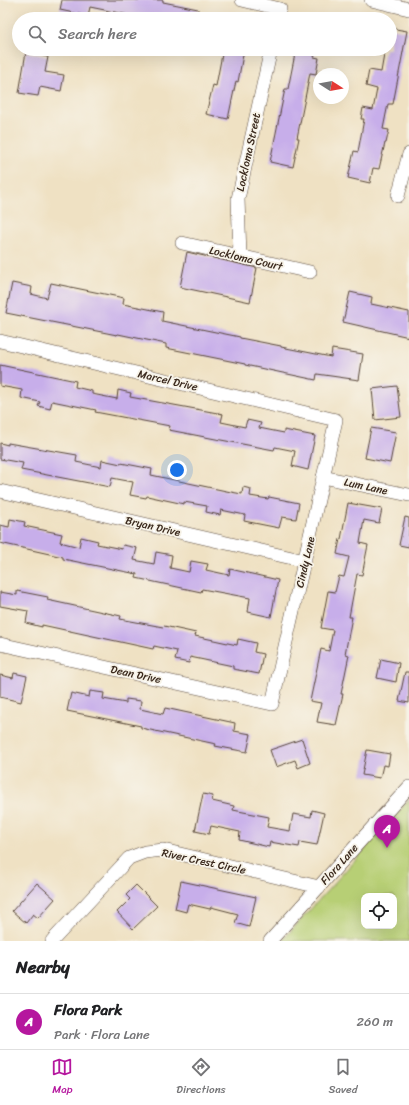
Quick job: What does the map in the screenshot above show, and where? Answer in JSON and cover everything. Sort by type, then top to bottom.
[{"type":"street","points":[[242,0],[280,9]]},
{"type":"street","points":[[371,0],[409,9]]},
{"type":"street","name":"Lockloma Street","points":[[240,256],[238,199],[269,56]]},
{"type":"street","points":[[398,196],[409,154]]},
{"type":"street","name":"Lockloma Court","points":[[182,243],[310,272]]},
{"type":"street","name":"Marcel Drive","points":[[0,341],[336,420]]},
{"type":"street","name":"Cindy Lane","points":[[272,704],[336,420]]},
{"type":"street","name":"Lum Lane","points":[[323,477],[409,495]]},
{"type":"street","name":"Bryan Drive","points":[[0,491],[305,560]]},
{"type":"street","name":"Dean Drive","points":[[0,644],[272,704]]},
{"type":"street","name":"Flora Lane","points":[[270,941],[409,787]]},
{"type":"street","name":"River Crest Circle","points":[[52,941],[129,858],[145,852],[163,850],[319,887]]},
{"type":"green space","points":[[409,800],[409,941],[282,941]]},
{"type":"building","points":[[62,0],[163,0],[163,2],[198,9],[197,12],[114,12],[90,7],[89,12],[69,12],[60,10]]},
{"type":"building","points":[[397,29],[407,31],[393,104],[388,104],[383,129],[389,130],[386,143],[379,169],[373,168],[370,183],[348,178],[354,151],[358,152],[364,119],[361,119],[363,108],[373,110],[377,89],[366,86],[369,70],[381,72],[384,56],[397,56]]},
{"type":"building","points":[[25,56],[48,57],[45,72],[64,75],[61,91],[40,87],[38,96],[19,93]]},
{"type":"building","points":[[222,56],[243,56],[238,82],[236,81],[228,119],[206,114],[213,85],[216,86]]},
{"type":"building","points":[[295,56],[314,56],[319,58],[317,68],[313,68],[313,74],[310,73],[297,138],[299,138],[293,167],[270,162],[285,89],[288,89]]},
{"type":"building","points":[[187,252],[257,268],[250,302],[180,287]]},
{"type":"building","points":[[12,283],[32,287],[31,294],[47,298],[51,283],[124,298],[123,304],[163,312],[162,321],[281,347],[331,357],[332,349],[363,354],[359,380],[317,374],[316,380],[166,348],[166,344],[6,313]]},
{"type":"building","points":[[350,292],[372,297],[371,304],[409,312],[409,337],[343,322]]},
{"type":"building","points":[[0,365],[76,381],[75,387],[92,391],[92,394],[117,399],[118,390],[131,393],[130,397],[223,414],[221,422],[245,427],[247,420],[261,423],[259,428],[284,433],[284,430],[315,436],[308,470],[292,466],[295,451],[275,447],[274,450],[169,430],[170,426],[95,412],[96,410],[52,401],[50,409],[38,406],[40,402],[21,398],[22,390],[0,386]]},
{"type":"building","points":[[397,386],[401,417],[375,420],[372,389]]},
{"type":"building","points":[[371,428],[396,432],[390,463],[365,458]]},
{"type":"building","points":[[0,443],[8,445],[8,443],[77,455],[76,462],[101,467],[102,460],[152,469],[151,475],[231,492],[242,494],[243,487],[251,489],[250,496],[268,499],[269,497],[299,503],[296,519],[282,517],[279,528],[244,521],[245,515],[221,510],[220,515],[206,512],[207,506],[184,502],[184,504],[147,496],[146,498],[130,495],[133,482],[112,478],[110,487],[21,470],[23,463],[0,459]]},
{"type":"building","points":[[348,503],[382,509],[379,523],[364,520],[360,543],[368,545],[362,575],[357,574],[349,617],[352,617],[345,654],[349,655],[341,694],[343,694],[336,725],[317,722],[321,703],[310,701],[321,649],[329,651],[333,630],[321,628],[328,591],[335,592],[339,576],[344,577],[349,557],[337,554]]},
{"type":"building","points":[[405,517],[409,518],[409,547],[399,545]]},
{"type":"building","points":[[10,519],[25,522],[24,526],[62,534],[60,542],[79,547],[81,537],[98,541],[97,544],[122,549],[123,545],[137,548],[134,560],[154,564],[156,552],[172,555],[170,568],[189,572],[191,561],[208,564],[206,570],[229,575],[230,569],[278,580],[271,617],[248,612],[250,598],[202,589],[201,592],[136,578],[137,574],[63,559],[63,557],[0,543],[0,525],[9,527]]},
{"type":"building","points":[[17,591],[48,597],[47,600],[121,616],[120,619],[196,633],[195,636],[237,645],[238,639],[256,643],[254,652],[263,654],[259,674],[233,669],[233,666],[190,657],[189,663],[175,660],[177,651],[154,646],[153,649],[42,625],[42,627],[26,623],[28,611],[0,606],[0,592],[17,595]]},
{"type":"building","points":[[381,659],[399,663],[396,682],[377,678]]},
{"type":"building","points":[[405,672],[409,672],[409,703],[399,701]]},
{"type":"building","points":[[14,673],[27,676],[21,702],[0,697],[0,675],[13,678]]},
{"type":"building","points":[[90,691],[104,693],[103,699],[126,703],[126,699],[141,701],[140,709],[163,714],[165,708],[235,723],[234,731],[251,734],[247,752],[215,746],[216,744],[141,728],[141,726],[67,711],[71,693],[89,697]]},
{"type":"building","points":[[302,739],[310,763],[298,768],[295,760],[276,767],[270,750]]},
{"type":"building","points":[[367,750],[390,754],[388,766],[383,765],[380,778],[362,775]]},
{"type":"building","points":[[203,794],[213,796],[212,801],[234,806],[233,810],[269,817],[267,827],[290,831],[293,814],[311,817],[312,810],[324,813],[317,845],[300,842],[299,847],[270,842],[269,847],[239,840],[240,832],[211,826],[209,834],[195,831]]},
{"type":"building","points":[[181,881],[256,897],[249,927],[235,923],[238,914],[211,907],[210,909],[188,904],[186,912],[175,909]]},
{"type":"building","points":[[37,883],[55,899],[38,918],[33,914],[26,923],[12,911]]},
{"type":"building","points":[[136,885],[157,906],[133,929],[117,912],[130,899],[126,895]]},
{"type":"place","name":"Flora Park","points":[[387,848]]}]
